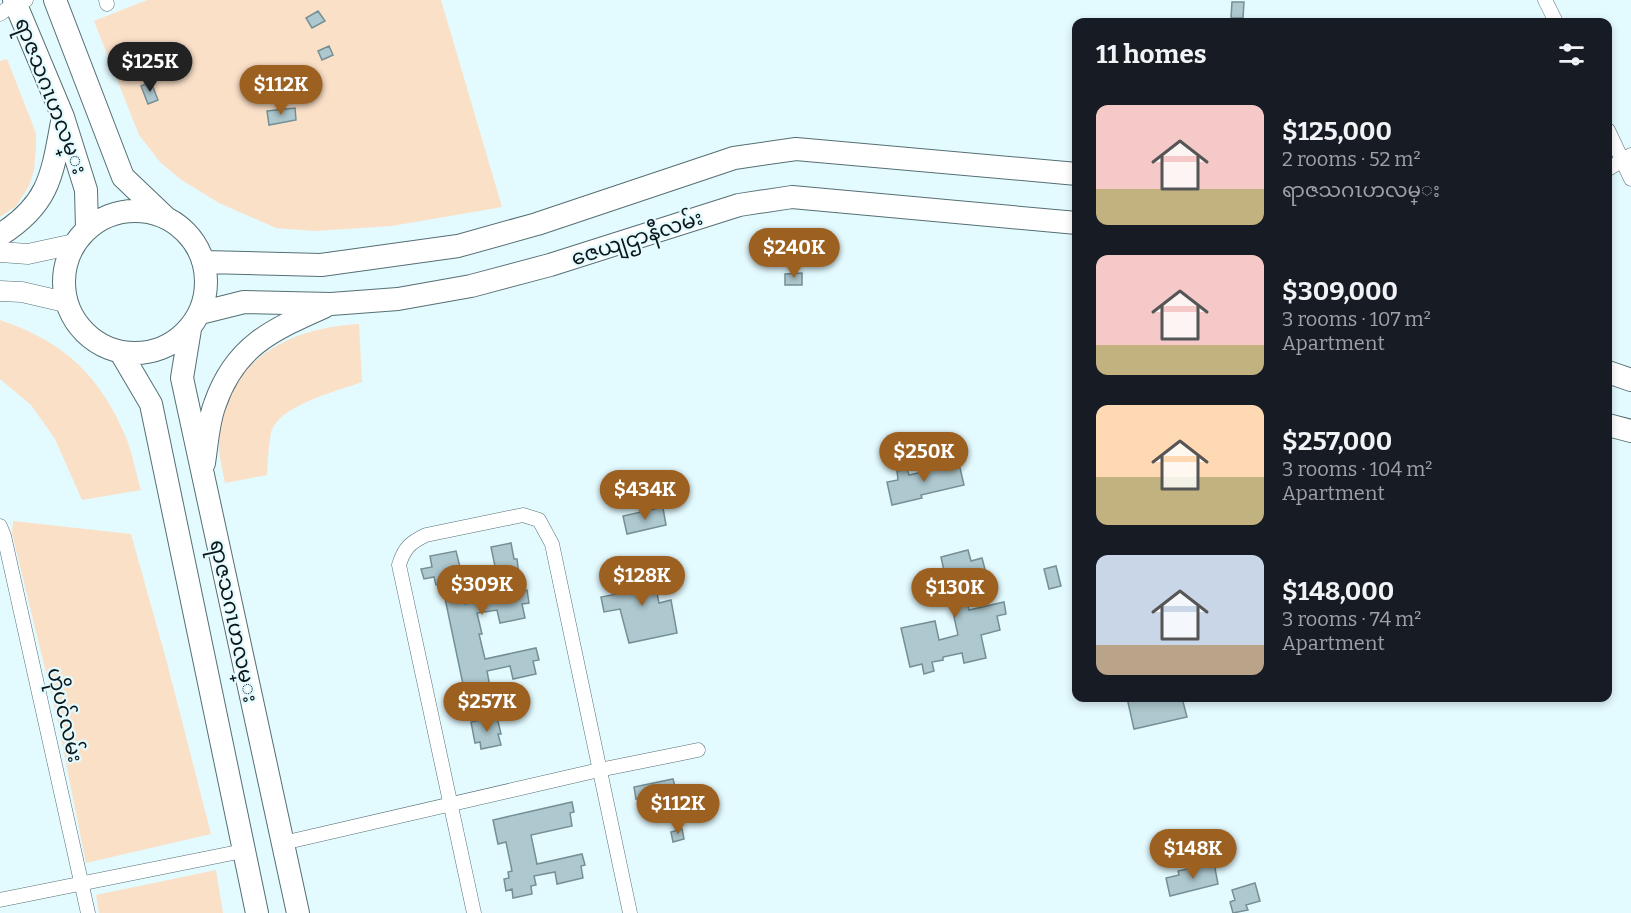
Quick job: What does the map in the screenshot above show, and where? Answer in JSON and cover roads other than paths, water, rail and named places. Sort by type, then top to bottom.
[{"type":"main road","name":"ရာဇသဂၤဟလမ္း","points":[[55,0],[123,177],[166,218]]},
{"type":"main road","name":"ရာဇသဂၤဟလမ္း","points":[[14,4],[63,117],[86,190],[80,236]]},
{"type":"main road","points":[[0,235],[21,221],[40,200],[54,167],[63,117]]},
{"type":"main road","points":[[204,262],[321,265],[458,246],[537,224],[734,158],[796,149],[1072,174]]},
{"type":"main road","name":"ဇေယျဌာနီလမ်း","points":[[195,321],[244,302],[332,304],[398,300],[471,286],[550,265],[739,205],[792,197],[1072,223]]},
{"type":"main road","points":[[0,252],[28,254],[80,236],[104,217],[125,211],[146,211],[166,218],[183,229],[196,244],[204,262],[207,280],[205,297],[195,321],[170,345],[147,353],[121,353],[102,347],[86,335],[73,320],[65,302],[63,282],[66,262],[80,236]]},
{"type":"main road","points":[[0,291],[22,292],[65,302]]},
{"type":"main road","points":[[202,474],[214,405],[241,355],[260,339],[283,325],[332,304]]},
{"type":"main road","name":"ရာဇသဂၤဟလမ္း","points":[[195,321],[182,378],[298,913]]},
{"type":"main road","name":"ရာဇသဂၤဟလမ္း","points":[[121,353],[151,404],[257,913]]},
{"type":"main road","points":[[1612,373],[1631,380]]},
{"type":"main road","points":[[1612,426],[1631,431]]},
{"type":"street","points":[[1545,0],[1554,18]]},
{"type":"street","points":[[1612,136],[1627,157],[1631,179]]},
{"type":"street","points":[[1612,166],[1627,157]]},
{"type":"street","points":[[474,913],[399,565],[402,553],[411,542],[426,535],[523,514],[539,520],[552,544],[630,913]]},
{"type":"street","name":"ဟိုပင်လမ်း","points":[[0,526],[88,913]]},
{"type":"street","points":[[283,843],[599,770],[698,750]]},
{"type":"street","points":[[0,900],[243,851]]}]
